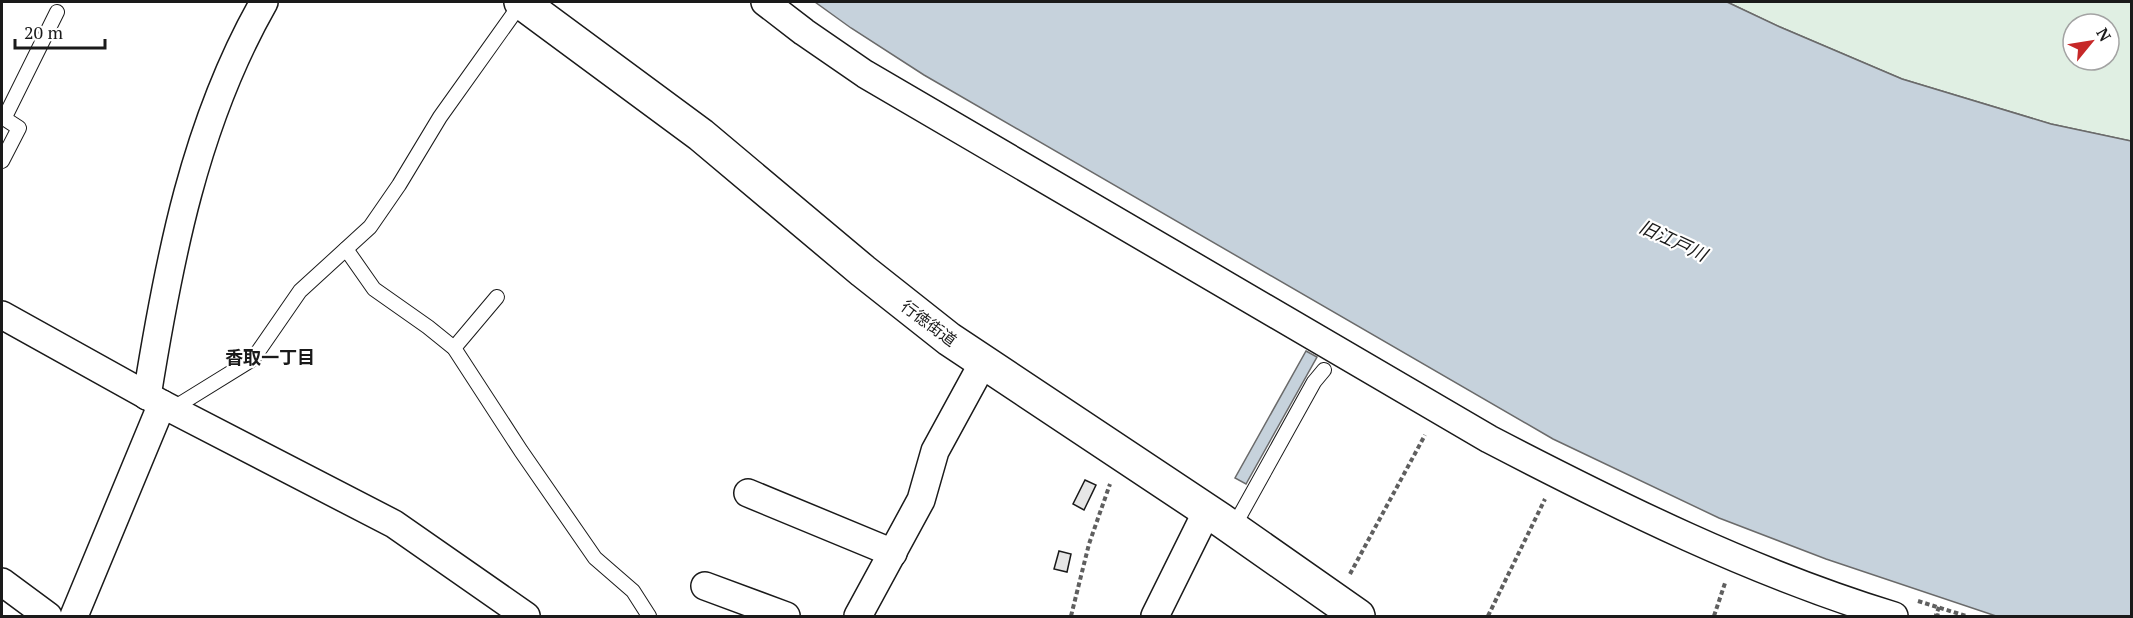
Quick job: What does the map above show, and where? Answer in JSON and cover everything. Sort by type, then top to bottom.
[{"type":"street","points":[[74,616],[160,403],[164,290],[179,222],[199,153],[221,92],[249,28],[264,2]]},
{"type":"street","name":"行徳街道","points":[[522,2],[701,135],[914,312],[983,363],[1220,520],[1347,609]]},
{"type":"street","points":[[765,2],[865,74],[1438,410],[1558,475],[1733,557],[1854,604],[1901,607]]},
{"type":"street","points":[[2,315],[160,403],[394,524],[526,616]]},
{"type":"street","points":[[858,616],[921,500],[935,451],[983,363]]},
{"type":"street","points":[[748,493],[892,554]]},
{"type":"street","points":[[1155,616],[1220,520]]},
{"type":"street","points":[[2,582],[48,616]]},
{"type":"street","points":[[705,586],[786,616]]},
{"type":"lane","points":[[160,403],[253,359],[300,291],[369,227],[399,185],[440,117],[522,2]]},
{"type":"lane","points":[[2,161],[19,128],[3,118],[57,12]]},
{"type":"lane","points":[[346,249],[374,289],[454,348],[595,558],[633,591],[649,616]]},
{"type":"lane","points":[[454,348],[497,297]]},
{"type":"lane","points":[[1220,520],[1324,370]]},
{"type":"path","points":[[1347,609],[1438,410]]},
{"type":"path","points":[[1071,616],[1089,544],[1111,481],[1125,457]]},
{"type":"path","points":[[1488,616],[1558,475]]},
{"type":"path","points":[[1901,607],[1939,608],[1966,616]]},
{"type":"path","points":[[1939,608],[1936,615],[1941,616]]},
{"type":"green space","points":[[1727,2],[2131,2],[2131,141],[2051,124],[1902,79]]},
{"type":"water","name":"旧江戸川","points":[[815,2],[1727,2],[1902,79],[2051,124],[2131,141],[2131,616],[1996,616],[1826,559],[1719,518],[1553,439],[924,75]]},
{"type":"water","points":[[1306,351],[1317,357],[1246,484],[1235,478]]},
{"type":"building","points":[[1085,480],[1096,485],[1084,510],[1073,504]]},
{"type":"building","points":[[1059,551],[1071,554],[1067,572],[1054,569]]},
{"type":"district","name":"香取一丁目","points":[[270,358]]}]
